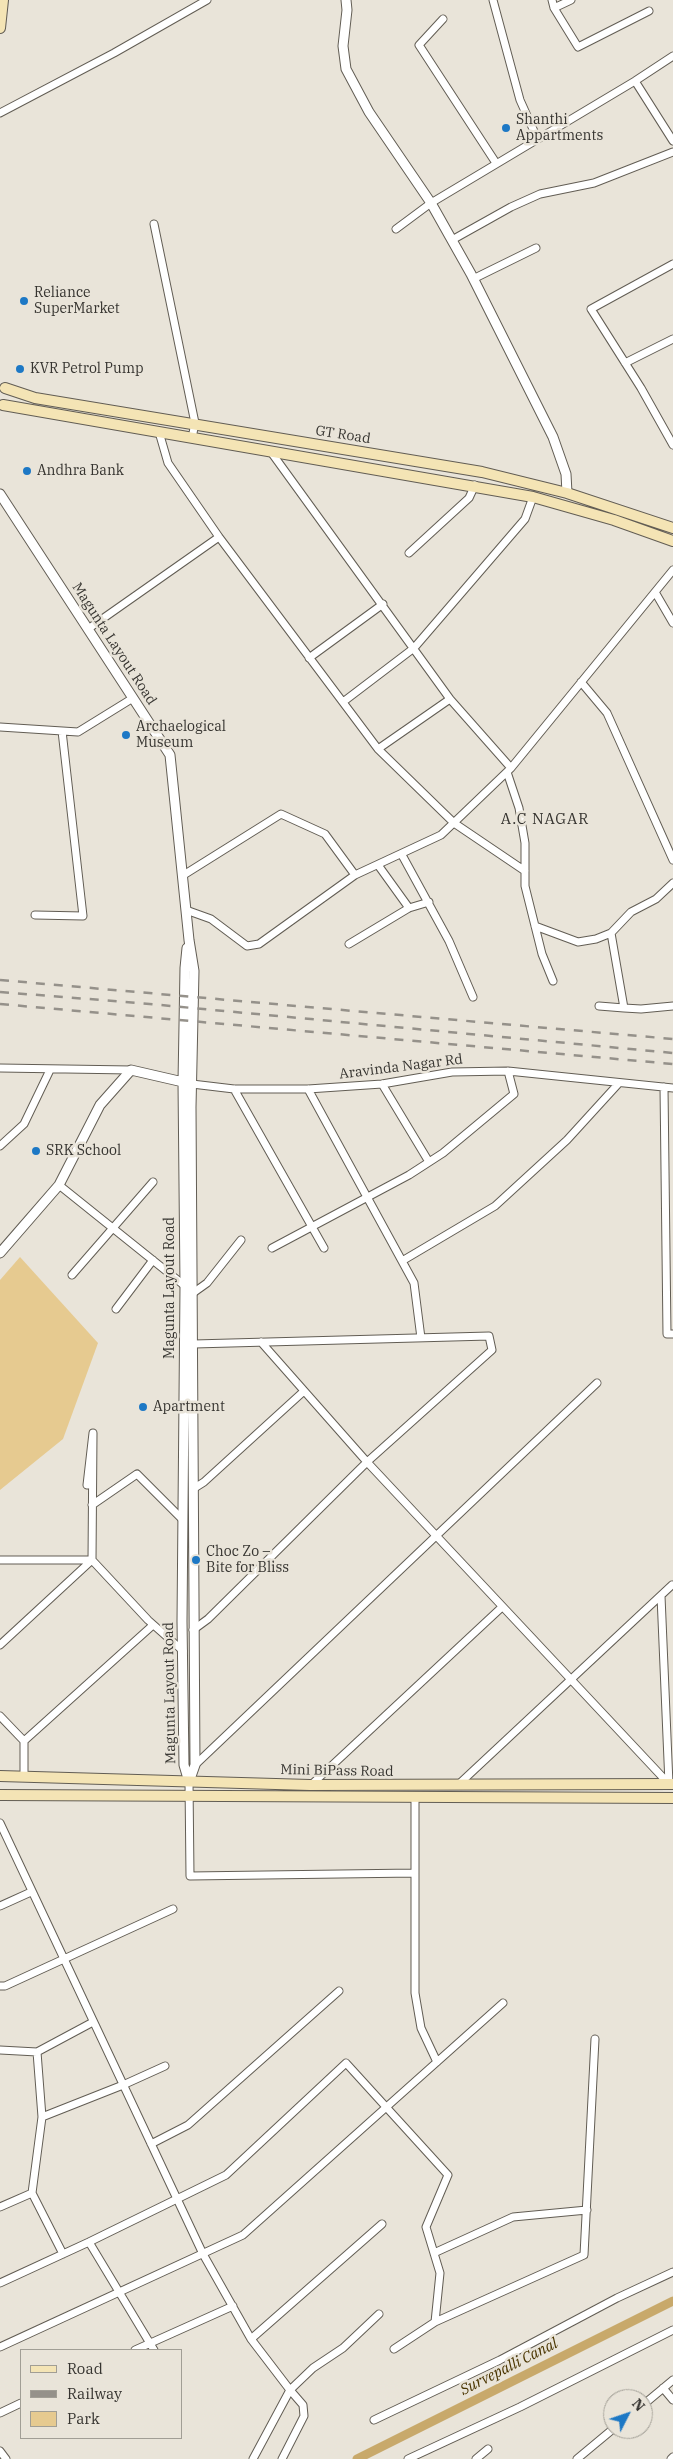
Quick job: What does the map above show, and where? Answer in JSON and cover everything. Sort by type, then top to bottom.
[{"type":"main road","points":[[0,28],[3,0]]},
{"type":"main road","points":[[3,384],[7,397],[2,406],[475,485],[533,497],[614,520],[673,541]]},
{"type":"main road","name":"GT Road","points":[[3,384],[35,398],[482,472],[567,493],[673,528]]},
{"type":"main road","name":"Mini BiPass Road","points":[[0,1776],[310,1785],[671,1784]]},
{"type":"main road","points":[[0,1795],[671,1798]]},
{"type":"street","points":[[0,113],[207,0]]},
{"type":"street","points":[[346,0],[348,10],[343,46],[346,69],[369,112],[431,203],[473,279],[553,437],[566,474],[567,493]]},
{"type":"street","points":[[494,0],[520,100],[537,138]]},
{"type":"street","points":[[552,0],[554,8],[578,47],[648,11]]},
{"type":"street","points":[[554,8],[571,0]]},
{"type":"street","points":[[443,19],[419,45],[496,163]]},
{"type":"street","points":[[396,229],[431,203],[537,138],[635,82],[673,56]]},
{"type":"street","points":[[635,82],[673,141]]},
{"type":"street","points":[[452,240],[511,207],[540,194],[594,183],[673,152]]},
{"type":"street","points":[[154,224],[195,423],[192,438]]},
{"type":"street","points":[[473,279],[536,248]]},
{"type":"street","points":[[673,264],[591,309],[673,445]]},
{"type":"street","points":[[625,363],[673,339]]},
{"type":"street","points":[[159,432],[168,463],[220,537],[378,749],[454,823],[525,871]]},
{"type":"street","points":[[271,452],[450,699],[509,770],[519,808],[525,843],[525,886],[542,954],[553,981]]},
{"type":"street","points":[[409,553],[469,498],[475,485]]},
{"type":"street","name":"Magunta Layout Road","points":[[0,494],[170,755],[188,940],[185,968],[194,1344],[193,1630],[195,1765],[189,1782]]},
{"type":"street","points":[[343,702],[414,648],[525,519],[533,497]]},
{"type":"street","points":[[88,629],[220,537]]},
{"type":"street","points":[[186,910],[211,919],[241,943],[252,946],[264,941],[355,875],[402,855],[441,835],[509,770],[673,570]]},
{"type":"street","points":[[654,592],[673,623]]},
{"type":"street","points":[[309,658],[382,604]]},
{"type":"street","points":[[581,682],[607,713],[670,843],[673,860]]},
{"type":"street","points":[[0,727],[78,732],[133,698]]},
{"type":"street","points":[[378,749],[450,699]]},
{"type":"street","points":[[34,915],[83,916],[62,731]]},
{"type":"street","points":[[182,876],[281,814],[325,834],[355,875]]},
{"type":"street","points":[[402,855],[449,941],[473,997]]},
{"type":"street","points":[[378,865],[409,908]]},
{"type":"street","points":[[535,926],[578,942],[596,939],[611,933],[631,912],[656,899],[673,883]]},
{"type":"street","points":[[349,944],[409,908],[429,902]]},
{"type":"street","points":[[611,933],[624,1008]]},
{"type":"street","points":[[599,1006],[641,1009],[673,1006]]},
{"type":"street","points":[[0,1068],[130,1070],[187,1083]]},
{"type":"street","points":[[0,1146],[24,1124],[50,1070]]},
{"type":"street","points":[[0,1253],[59,1185],[100,1105],[130,1070]]},
{"type":"street","points":[[272,1248],[367,1198],[429,1162],[514,1094],[508,1071]]},
{"type":"street","name":"Aravinda Nagar Rd","points":[[187,1083],[234,1089],[308,1089],[382,1084],[452,1072],[508,1071],[673,1088]]},
{"type":"street","name":"Magunta Layout Road","points":[[187,1083],[183,1650],[184,1765],[189,1782]]},
{"type":"street","points":[[402,1261],[495,1206],[568,1140],[619,1083]]},
{"type":"street","points":[[382,1084],[429,1162]]},
{"type":"street","points":[[664,1087],[669,1211],[670,1294],[667,1334],[673,1334]]},
{"type":"street","points":[[234,1089],[310,1227],[324,1248]]},
{"type":"street","points":[[308,1089],[414,1283],[421,1338]]},
{"type":"street","points":[[72,1275],[153,1182]]},
{"type":"street","points":[[59,1185],[185,1286]]},
{"type":"street","points":[[193,1293],[207,1283],[241,1240]]},
{"type":"street","points":[[116,1309],[153,1260]]},
{"type":"street","points":[[193,1630],[208,1619],[367,1462],[492,1350],[489,1336],[194,1344]]},
{"type":"street","points":[[261,1342],[367,1462],[671,1784]]},
{"type":"street","points":[[195,1765],[597,1383]]},
{"type":"street","points":[[193,1489],[304,1391]]},
{"type":"street","points":[[87,1485],[93,1433],[92,1560],[154,1625],[183,1650]]},
{"type":"street","points":[[92,1505],[137,1474],[183,1520]]},
{"type":"street","points":[[0,1560],[92,1560]]},
{"type":"street","points":[[0,1645],[92,1560]]},
{"type":"street","points":[[458,1784],[672,1585]]},
{"type":"street","points":[[660,1596],[671,1798]]},
{"type":"street","points":[[310,1785],[502,1607]]},
{"type":"street","points":[[24,1741],[154,1625]]},
{"type":"street","points":[[0,1716],[24,1741],[24,1776]]},
{"type":"street","points":[[189,1782],[190,1876],[415,1873]]},
{"type":"street","points":[[415,1797],[415,1994],[421,2028],[437,2062]]},
{"type":"street","points":[[0,1824],[203,2254],[251,2339],[303,2405],[304,2416],[282,2459]]},
{"type":"street","points":[[0,1906],[31,1892]]},
{"type":"street","points":[[0,1986],[5,1986],[172,1908]]},
{"type":"street","points":[[151,2144],[188,2125],[339,1991]]},
{"type":"street","points":[[0,2346],[243,2235],[503,2003]]},
{"type":"street","points":[[0,2050],[37,2052],[93,2022]]},
{"type":"street","points":[[394,2349],[435,2322],[584,2255],[596,2039]]},
{"type":"street","points":[[37,2052],[42,2117],[32,2193],[63,2254]]},
{"type":"street","points":[[0,2283],[90,2242],[226,2175],[346,2063],[386,2109],[448,2174],[426,2227],[440,2273],[435,2322]]},
{"type":"street","points":[[42,2117],[165,2066]]},
{"type":"street","points":[[0,2207],[32,2193]]},
{"type":"street","points":[[434,2253],[513,2217],[587,2210]]},
{"type":"street","points":[[251,2339],[382,2224]]},
{"type":"street","points":[[90,2242],[153,2349]]},
{"type":"street","points":[[374,2420],[500,2360],[617,2298],[673,2272]]},
{"type":"street","points":[[137,2349],[233,2306]]},
{"type":"street","points":[[253,2459],[290,2390],[313,2368],[343,2348],[379,2314]]},
{"type":"street","points":[[408,2459],[520,2407],[673,2330]]},
{"type":"street","points":[[653,2396],[673,2380]]},
{"type":"street","points":[[663,2388],[673,2400]]},
{"type":"street","points":[[0,2413],[20,2403]]},
{"type":"street","points":[[577,2459],[603,2437]]},
{"type":"street","points":[[476,2459],[488,2450]]},
{"type":"street","points":[[0,2451],[6,2459]]},
{"type":"green space","points":[[20,1257],[98,1343],[63,1439],[0,1490],[0,1280]]},
{"type":"waterway","name":"Survepalli Canal","points":[[357,2459],[673,2301]]},
{"type":"railway","points":[[0,980],[673,1039]]},
{"type":"railway","points":[[0,992],[139,1003],[673,1053]]},
{"type":"railway","points":[[0,1004],[673,1064]]},
{"type":"place","name":"Shanthi Appartments","points":[[506,128]]},
{"type":"place","name":"Reliance SuperMarket","points":[[24,301]]},
{"type":"place","name":"KVR Petrol Pump","points":[[20,369]]},
{"type":"place","name":"Andhra Bank","points":[[27,471]]},
{"type":"place","name":"Archaelogical Museum","points":[[126,735]]},
{"type":"place","name":"SRK School","points":[[36,1151]]},
{"type":"place","name":"Apartment","points":[[143,1407]]},
{"type":"place","name":"Choc Zo – Bite for Bliss","points":[[196,1560]]},
{"type":"district","name":"A.C NAGAR","points":[[545,820]]}]
